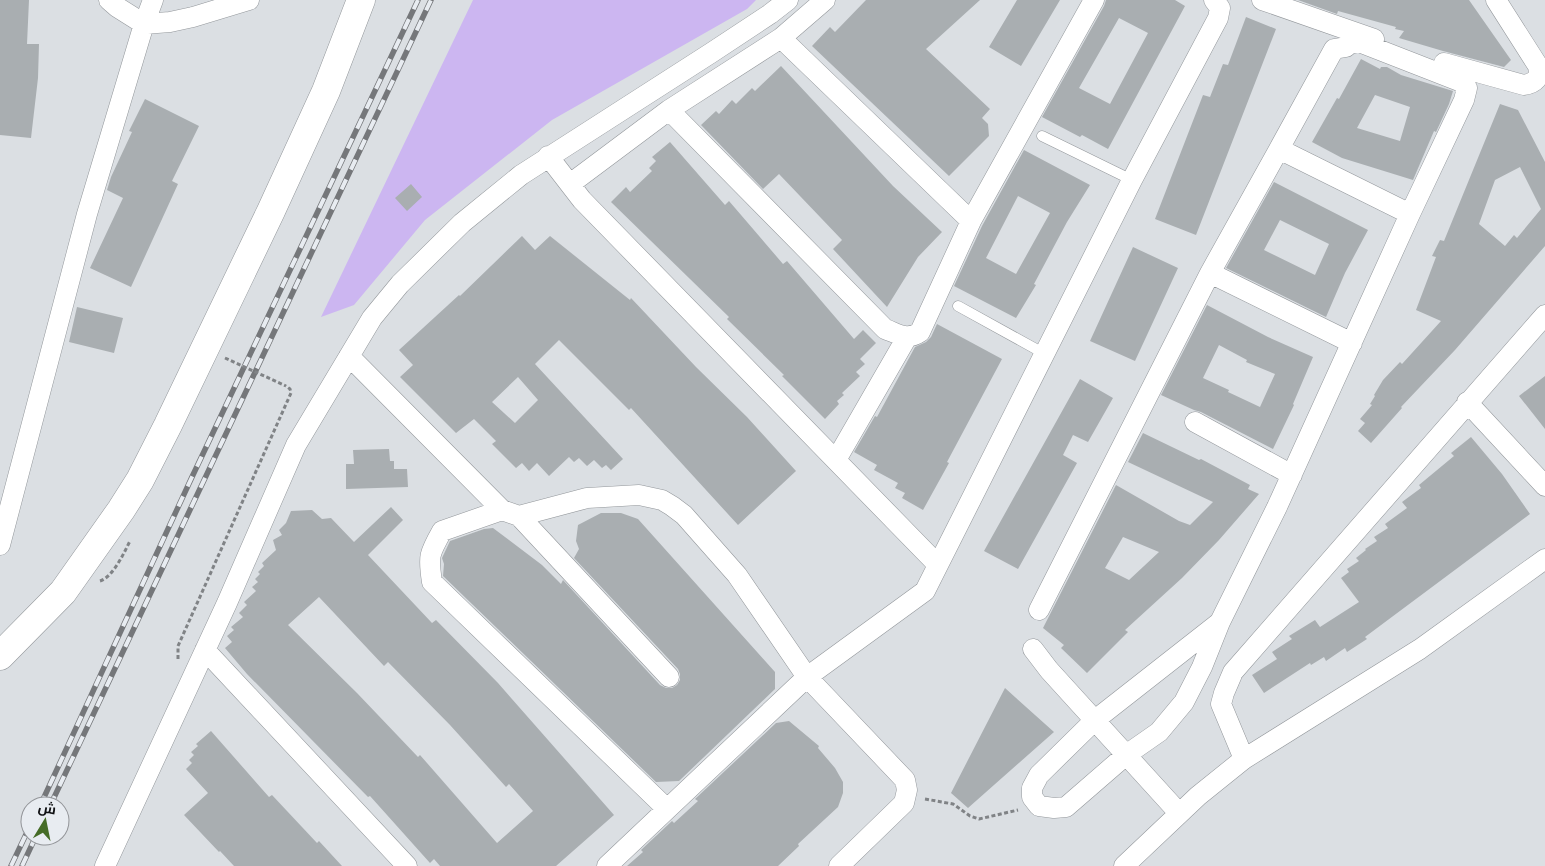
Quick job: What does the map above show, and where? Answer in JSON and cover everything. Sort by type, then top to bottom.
[{"type":"street","points":[[109,0],[144,24],[170,22],[193,17],[249,0]]},
{"type":"street","points":[[0,545],[88,214],[144,24],[153,0]]},
{"type":"street","points":[[0,656],[63,592],[140,480],[271,211],[326,91],[361,0]]},
{"type":"street","points":[[105,866],[205,650],[296,445],[372,318],[406,278],[462,223],[521,174],[711,53],[788,0]]},
{"type":"street","points":[[570,184],[669,110],[781,38],[825,0]]},
{"type":"street","points":[[669,110],[885,329],[907,338],[920,332],[971,221],[1094,0]]},
{"type":"street","points":[[607,866],[666,808],[807,677],[925,591],[1132,180],[1218,18],[1220,8],[1214,0]]},
{"type":"street","points":[[1262,0],[1309,7],[1461,69],[1524,85],[1533,84],[1539,73],[1538,66],[1496,0]]},
{"type":"street","points":[[781,38],[971,221]]},
{"type":"street","points":[[1039,610],[1210,273],[1334,49],[1359,42],[1459,81],[1464,84],[1467,93],[1292,475],[1220,622],[1202,667],[1184,702],[1159,732],[1126,755],[1066,807],[1039,806],[1032,797],[1032,788],[1039,775],[1095,720],[1220,622]]},
{"type":"street","points":[[1279,149],[1410,214]]},
{"type":"street","points":[[548,156],[582,200],[938,565]]},
{"type":"street","points":[[1210,273],[1352,343]]},
{"type":"street","points":[[1244,759],[1222,704],[1224,693],[1233,672],[1545,315]]},
{"type":"street","points":[[836,460],[907,338]]},
{"type":"street","points":[[349,356],[511,513],[669,678]]},
{"type":"street","points":[[1467,402],[1545,486]]},
{"type":"street","points":[[1195,422],[1292,475]]},
{"type":"street","points":[[666,808],[432,582],[429,561],[431,552],[442,531],[511,513],[587,498],[639,495],[662,500],[684,515],[737,575],[807,677],[905,780],[907,797],[900,809],[839,866]]},
{"type":"street","points":[[1124,866],[1180,813],[1244,759],[1420,649],[1545,559]]},
{"type":"street","points":[[1033,649],[1049,670],[1180,813]]},
{"type":"street","points":[[205,650],[407,866]]},
{"type":"lane","points":[[1042,136],[1132,180]]},
{"type":"lane","points":[[958,306],[1044,354]]},
{"type":"path","points":[[194,673],[179,662],[177,655],[178,646],[291,393],[290,389],[286,386],[225,358]]},
{"type":"path","points":[[907,797],[953,804],[970,816],[979,819],[1039,806]]},
{"type":"shaded area","points":[[473,0],[756,0],[747,9],[552,120],[425,220],[354,305],[321,317]]},
{"type":"building","points":[[0,0],[29,0],[27,44],[39,44],[38,78],[31,138],[0,135]]},
{"type":"building","points":[[866,0],[980,0],[926,49],[990,109],[982,118],[988,124],[989,136],[949,176],[812,46],[830,27],[835,32]]},
{"type":"building","points":[[1017,0],[1060,0],[1021,66],[989,47]]},
{"type":"building","points":[[1106,0],[1175,0],[1185,6],[1108,149],[1042,117]],"holes":[[[1119,18],[1148,33],[1110,104],[1079,88]]]},
{"type":"building","points":[[1298,0],[1469,0],[1511,60],[1504,67],[1443,51],[1399,38],[1404,31],[1395,29],[1396,27],[1338,11],[1337,14]]},
{"type":"building","points":[[1246,17],[1276,29],[1196,235],[1155,219],[1203,95],[1210,97],[1223,64],[1228,65]]},
{"type":"building","points":[[1361,59],[1380,69],[1381,67],[1387,67],[1401,75],[1453,91],[1449,104],[1436,132],[1434,131],[1413,180],[1342,158],[1312,142],[1337,98],[1339,99]],"holes":[[[1375,95],[1410,107],[1400,141],[1357,128]]]},
{"type":"building","points":[[781,66],[893,186],[942,232],[918,257],[887,307],[833,249],[842,240],[779,174],[763,189],[701,125],[716,111],[719,114],[732,100],[736,104],[752,88],[755,91]]},
{"type":"building","points":[[145,99],[199,126],[172,181],[178,184],[131,287],[90,268],[123,198],[107,190],[132,132],[129,131]]},
{"type":"building","points":[[1500,104],[1518,110],[1545,162],[1545,246],[1371,443],[1358,431],[1365,423],[1360,419],[1372,405],[1370,404],[1383,380],[1400,362],[1402,364],[1441,321],[1416,310],[1436,257],[1432,256],[1440,240],[1444,241]],"holes":[[[1520,167],[1541,209],[1517,238],[1514,235],[1505,246],[1479,224],[1495,180]]]},
{"type":"building","points":[[670,142],[725,205],[729,201],[783,264],[787,261],[854,339],[863,330],[876,343],[860,359],[865,364],[856,372],[860,376],[842,393],[844,395],[837,401],[839,404],[825,419],[782,376],[784,375],[727,319],[729,317],[611,202],[626,187],[630,192],[652,171],[649,168],[656,161],[652,157]]},
{"type":"building","points":[[1024,150],[1090,185],[1067,222],[1034,284],[1036,285],[1016,318],[954,286],[982,226]],"holes":[[[1018,196],[1050,213],[1016,274],[986,258]]]},
{"type":"building","points":[[1274,182],[1368,230],[1345,273],[1326,317],[1226,268]],"holes":[[[1280,220],[1329,244],[1315,275],[1264,250]]]},
{"type":"building","points":[[411,184],[422,197],[407,211],[395,198]]},
{"type":"building","points":[[522,236],[535,250],[550,236],[630,300],[631,298],[696,367],[747,417],[796,471],[738,525],[631,408],[629,410],[559,340],[535,364],[623,459],[611,470],[606,465],[602,468],[594,460],[587,466],[579,458],[574,462],[569,457],[549,476],[537,463],[529,471],[522,463],[516,468],[492,444],[496,441],[474,419],[456,433],[400,377],[413,365],[399,350],[460,296]],"holes":[[[518,377],[538,400],[515,423],[492,402]]]},
{"type":"building","points":[[1133,247],[1178,268],[1135,361],[1090,341]]},
{"type":"building","points":[[1207,305],[1268,337],[1313,357],[1294,405],[1273,449],[1201,412],[1161,395]],"holes":[[[1219,345],[1247,360],[1246,362],[1275,374],[1260,407],[1203,378]]]},
{"type":"building","points":[[77,307],[123,318],[114,353],[69,342]]},
{"type":"building","points":[[937,324],[1002,359],[923,510],[902,498],[905,493],[895,488],[898,483],[874,470],[877,465],[854,452],[875,416],[877,417],[915,347],[926,342],[931,337]]},
{"type":"building","points":[[1545,376],[1545,429],[1519,396]]},
{"type":"building","points":[[1080,379],[1113,398],[1088,442],[1073,435],[1063,455],[1077,463],[1018,569],[984,551]]},
{"type":"building","points":[[1143,433],[1199,460],[1201,459],[1250,485],[1248,489],[1259,494],[1219,540],[1182,578],[1125,630],[1128,632],[1087,673],[1061,648],[1064,645],[1043,628],[1116,485],[1179,521],[1190,525],[1213,502],[1128,462]],"holes":[[[1123,537],[1159,552],[1129,580],[1105,568]]]},
{"type":"building","points":[[1471,437],[1502,474],[1530,514],[1365,637],[1367,639],[1347,652],[1345,648],[1326,661],[1324,657],[1311,665],[1310,663],[1264,693],[1252,675],[1277,659],[1272,652],[1292,639],[1289,636],[1315,620],[1320,627],[1359,602],[1341,578],[1349,572],[1347,569],[1359,561],[1356,558],[1365,549],[1377,541],[1374,537],[1388,528],[1385,524],[1407,508],[1402,502],[1421,488],[1419,485],[1454,456],[1451,453]]},
{"type":"building","points":[[389,449],[390,461],[394,461],[394,469],[407,469],[408,487],[346,489],[346,464],[354,464],[353,450]]},
{"type":"building","points":[[391,507],[403,520],[368,555],[432,623],[436,620],[498,683],[614,815],[556,866],[440,866],[434,859],[430,863],[370,796],[368,797],[247,674],[225,648],[232,642],[227,636],[234,630],[231,627],[243,617],[239,613],[247,605],[244,602],[256,591],[252,587],[258,582],[255,579],[260,574],[258,572],[264,566],[262,563],[276,550],[273,540],[282,535],[279,530],[286,523],[291,511],[312,510],[322,519],[331,518],[354,542]],"holes":[[[319,597],[384,666],[388,662],[450,725],[506,787],[509,784],[533,811],[497,843],[420,755],[418,757],[288,625]]]},
{"type":"building","points":[[601,513],[621,513],[638,519],[775,672],[775,689],[679,781],[656,782],[443,576],[444,564],[442,558],[450,541],[484,529],[493,528],[542,565],[561,584],[563,580],[660,685],[672,688],[680,680],[678,669],[574,558],[579,549],[576,541],[578,525]]},
{"type":"building","points":[[1005,688],[1054,732],[968,808],[951,793]]},
{"type":"building","points":[[789,721],[819,746],[818,748],[835,768],[843,782],[843,793],[838,807],[798,844],[799,846],[778,866],[627,866],[672,821],[674,823],[698,801],[695,799],[776,723]]},
{"type":"building","points":[[211,731],[269,797],[272,795],[317,843],[319,841],[342,866],[234,866],[219,852],[184,815],[208,793],[186,769],[192,763],[189,760],[194,755],[191,752],[198,746],[196,744]]},
{"type":"railway","points":[[45,796],[192,477],[418,0]]},
{"type":"railway","points":[[55,796],[431,0]]},
{"type":"railway","points":[[11,866],[20,846]]},
{"type":"railway","points":[[22,866],[31,846]]}]
